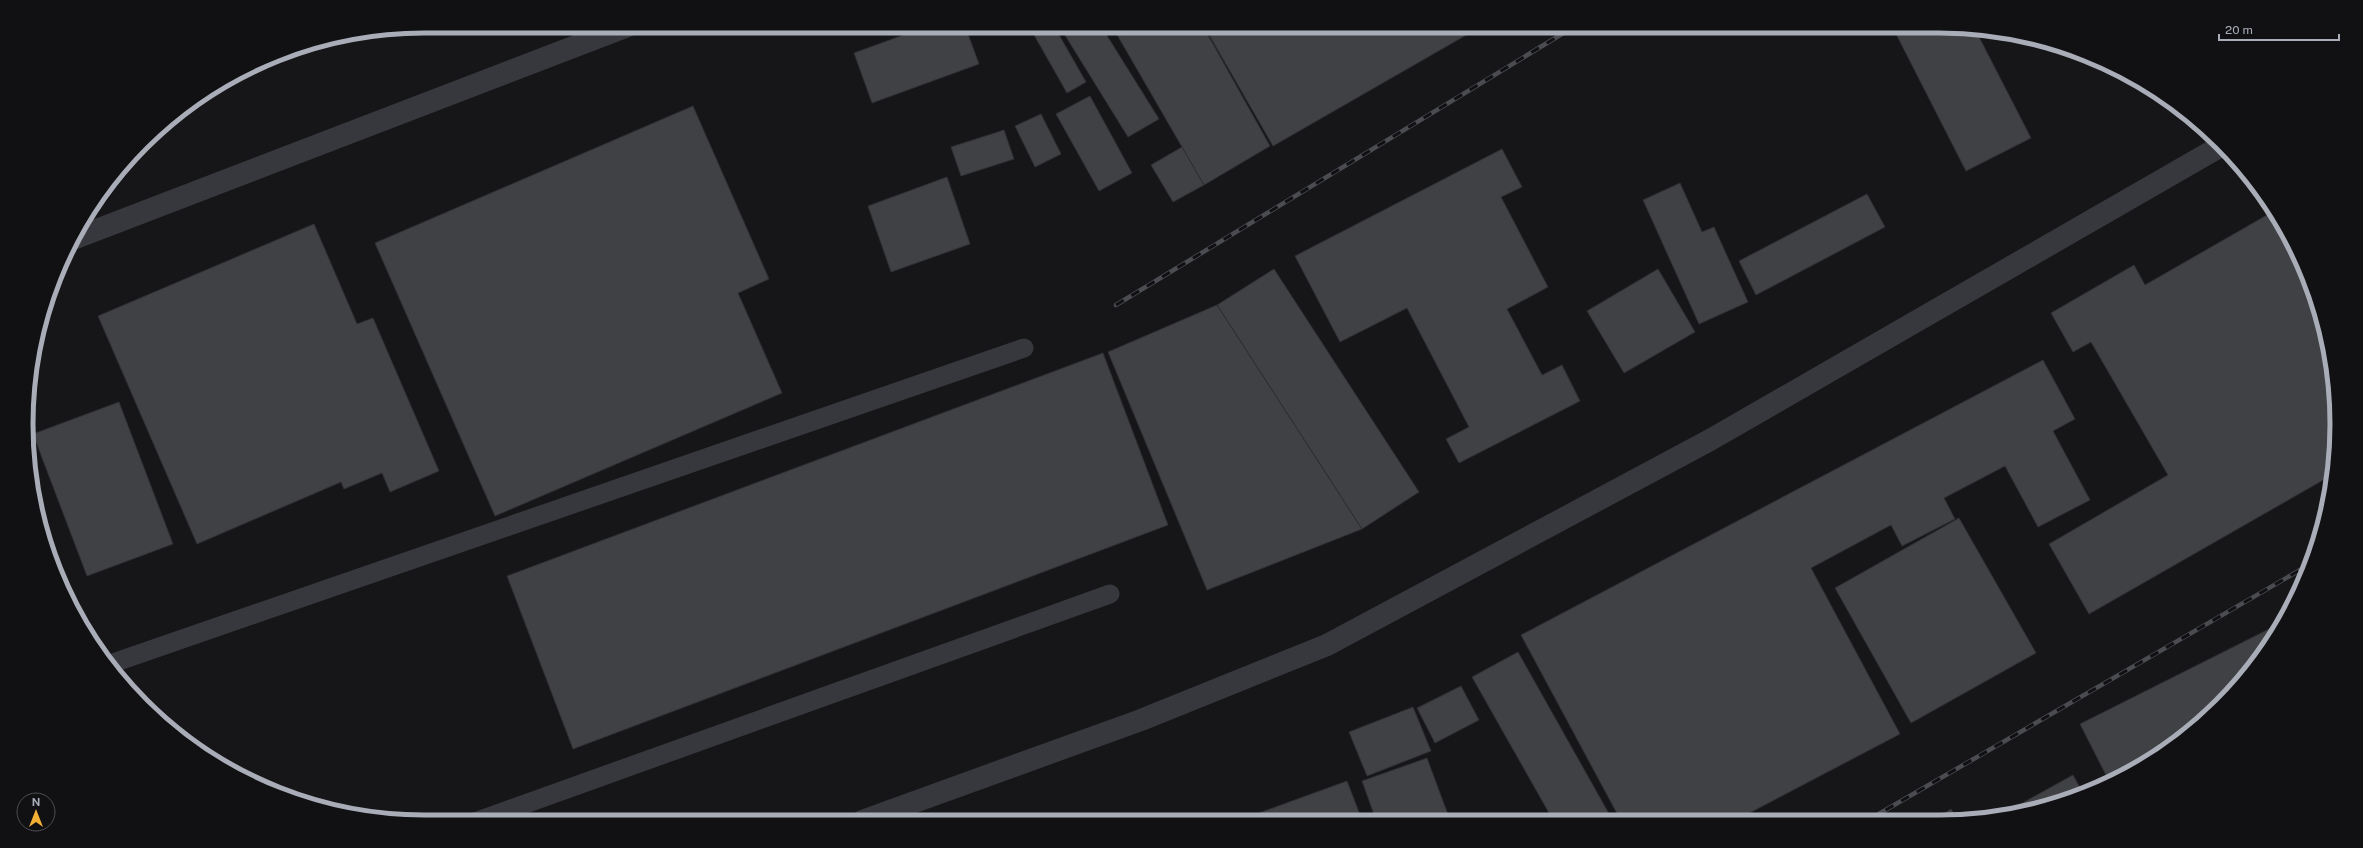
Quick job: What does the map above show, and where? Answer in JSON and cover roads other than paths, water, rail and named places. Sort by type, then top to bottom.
[{"type":"street","points":[[81,236],[610,33]]},
{"type":"street","points":[[879,815],[1140,720],[1327,645],[1710,440],[2216,149]]},
{"type":"lane","points":[[114,663],[1024,348]]},
{"type":"lane","points":[[494,815],[1110,594]]},
{"type":"railway","points":[[1116,305],[1563,33]]},
{"type":"railway","points":[[1877,815],[2302,569]]}]
